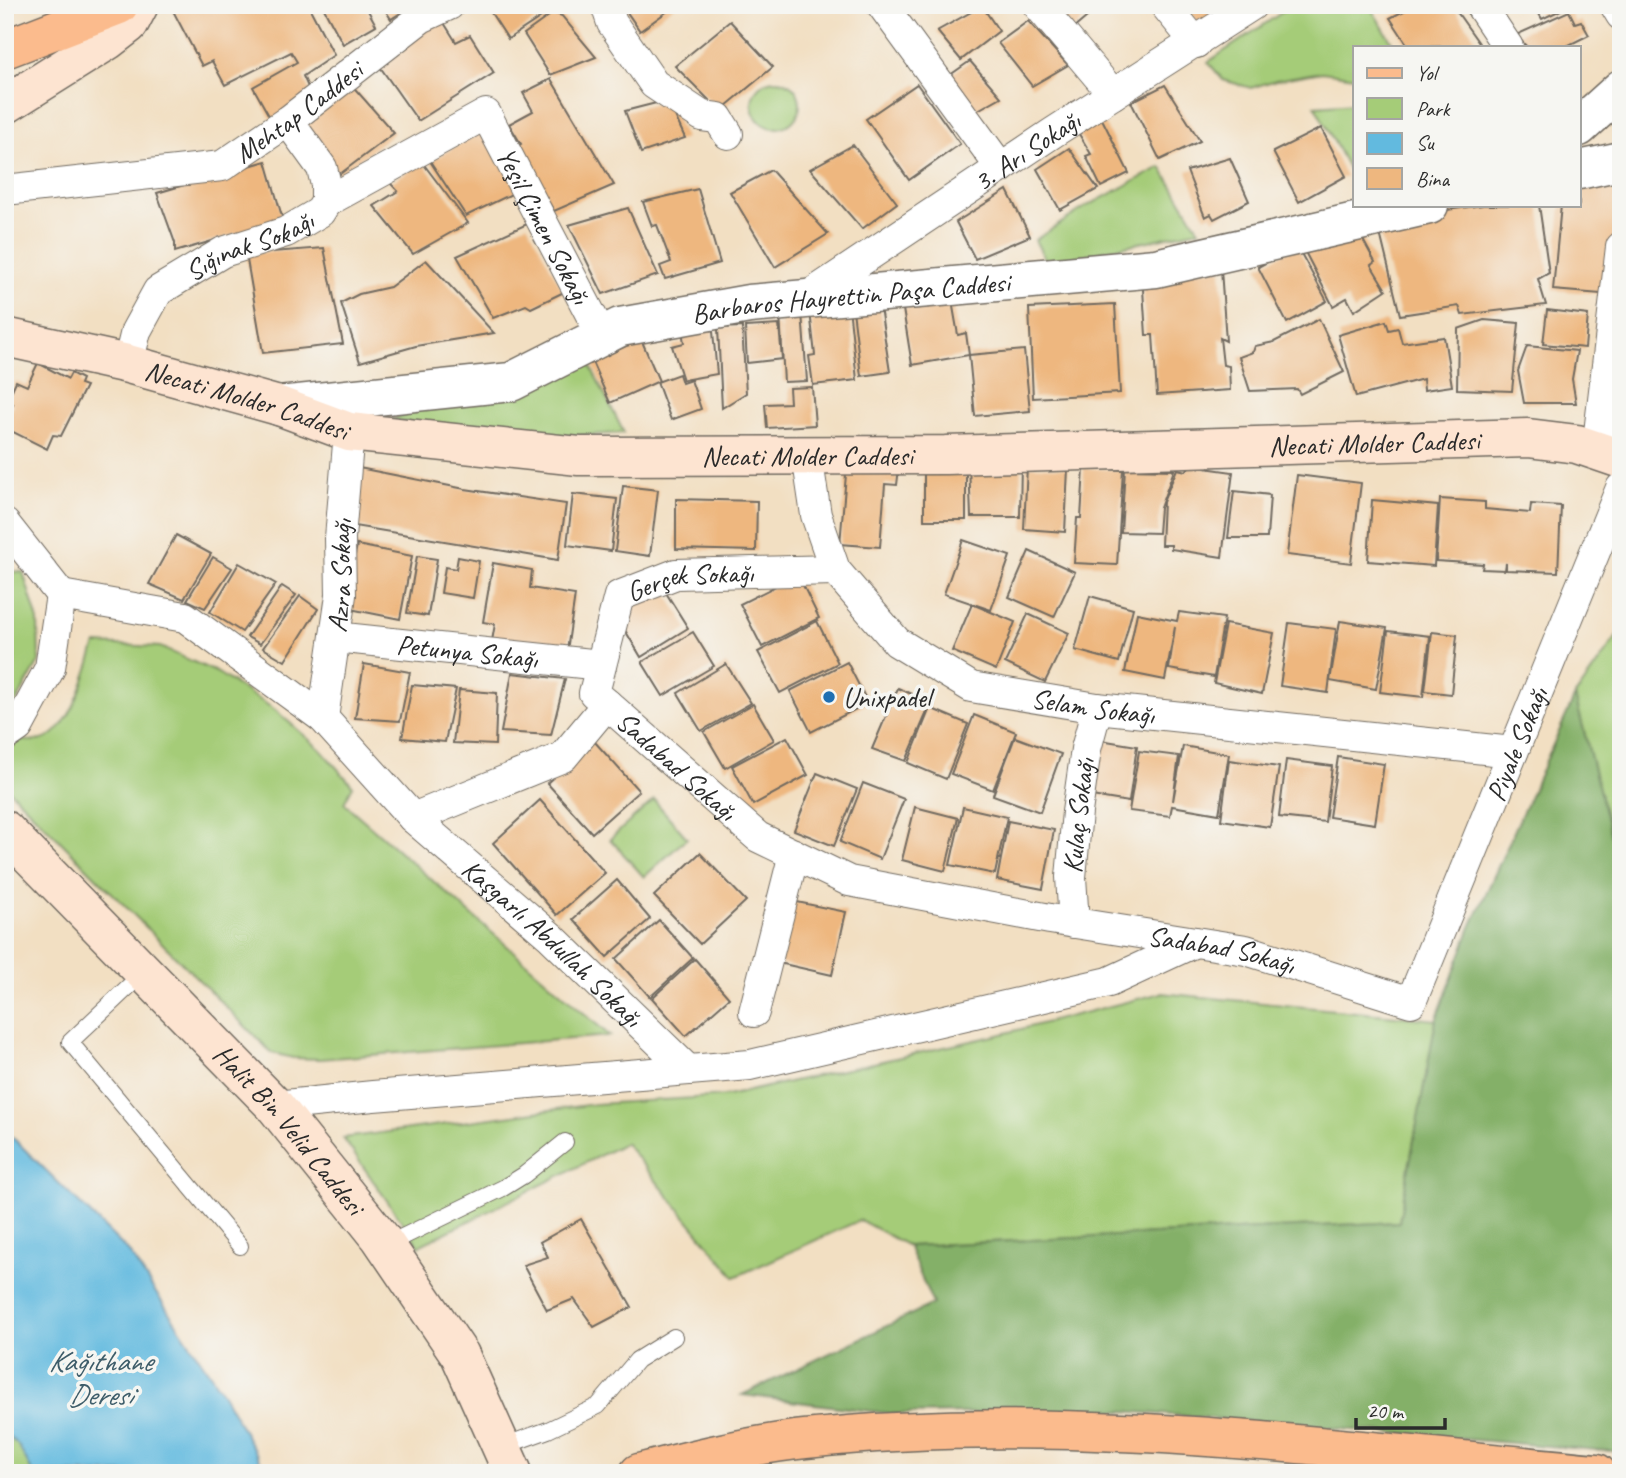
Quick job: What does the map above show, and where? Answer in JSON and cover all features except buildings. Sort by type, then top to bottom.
[{"type":"main road","points":[[5,49],[119,5]]},
{"type":"main road","points":[[5,105],[107,41],[129,24],[139,5]]},
{"type":"main road","name":"Necati Molder Caddesi","points":[[5,337],[128,364],[279,406],[349,432],[579,456],[946,455],[1528,438],[1577,444],[1609,454]]},
{"type":"main road","name":"Halit Bin Velid Caddesi","points":[[5,830],[275,1107],[385,1245],[460,1355],[507,1460]]},
{"type":"main road","points":[[639,1473],[704,1457],[803,1440],[928,1432],[1038,1430],[1287,1444],[1597,1473]]},
{"type":"street","name":"Mehtap Caddesi","points":[[5,190],[222,166],[288,121],[421,18],[449,5]]},
{"type":"street","points":[[606,5],[612,23],[654,85],[702,116],[718,118],[729,134]]},
{"type":"street","points":[[883,5],[1001,168]]},
{"type":"street","points":[[1038,5],[1113,94]]},
{"type":"street","points":[[1165,5],[1196,43]]},
{"type":"street","name":"3. Arı Sokağı","points":[[804,299],[1252,5]]},
{"type":"street","points":[[1480,5],[1506,46]]},
{"type":"street","points":[[1615,5],[1621,15]]},
{"type":"street","points":[[1580,126],[1621,89]]},
{"type":"street","name":"Yeşil Çimen Sokağı","points":[[326,202],[486,114],[602,336]]},
{"type":"street","name":"Sığınak Sokağı","points":[[128,364],[136,331],[158,291],[223,252],[286,232],[320,212],[326,202],[322,168],[288,121]]},
{"type":"street","points":[[1580,169],[1621,161]]},
{"type":"street","name":"Barbaros Hayrettin Paşa Caddesi","points":[[279,406],[510,382],[620,327],[749,304],[1156,268],[1426,206]]},
{"type":"street","points":[[1609,454],[1621,247]]},
{"type":"street","name":"Azra Sokağı","points":[[323,718],[341,595],[341,538],[349,432]]},
{"type":"street","name":"Selam Sokağı","points":[[807,455],[816,515],[835,570],[897,642],[971,687],[1097,708],[1513,752]]},
{"type":"street","name":"Piyale Sokağı","points":[[1411,1002],[1621,488]]},
{"type":"street","points":[[5,524],[61,595],[185,617],[323,718],[413,818]]},
{"type":"street","name":"Gerçek Sokağı","points":[[607,704],[594,693],[619,596],[676,574],[835,570]]},
{"type":"street","points":[[5,736],[18,727],[50,668],[61,595]]},
{"type":"street","name":"Petunya Sokağı","points":[[335,638],[601,665]]},
{"type":"street","name":"Sadabad Sokağı","points":[[413,818],[563,757],[607,704],[758,837],[849,881],[1074,923],[1245,950],[1411,1002]]},
{"type":"street","name":"Kulaç Sokağı","points":[[1074,923],[1070,877],[1086,749],[1097,708]]},
{"type":"street","name":"Kaşgarlı Abdullah Sokağı","points":[[413,818],[551,937],[688,1070]]},
{"type":"street","points":[[754,1012],[794,854]]},
{"type":"street","points":[[275,1107],[387,1094],[750,1065],[1108,982],[1195,942]]},
{"type":"lane","points":[[144,972],[71,1042],[240,1246]]},
{"type":"lane","points":[[385,1245],[503,1188],[565,1142]]},
{"type":"lane","points":[[507,1460],[548,1430],[598,1406],[637,1360],[674,1337]]},
{"type":"green space","points":[[1293,5],[1369,5],[1394,46],[1353,46],[1353,77],[1322,72],[1276,80],[1251,88],[1223,80],[1208,62]]},
{"type":"green space","points":[[776,80],[793,87],[800,104],[793,121],[776,128],[759,121],[752,104],[759,87]]},
{"type":"green space","points":[[1353,103],[1353,177],[1315,106]]},
{"type":"green space","points":[[1161,167],[1199,230],[1047,263],[1035,240],[1087,206]]},
{"type":"green space","points":[[584,353],[624,433],[532,438],[391,420],[454,393]]},
{"type":"green space","points":[[5,571],[23,572],[38,621],[39,662],[12,709],[5,715],[5,676],[14,658],[5,609]]},
{"type":"green space","points":[[1621,631],[1621,847],[1611,836],[1575,696]]},
{"type":"green space","points":[[96,644],[160,647],[216,672],[274,709],[321,750],[353,786],[344,803],[610,1036],[320,1059],[293,1058],[272,1053],[5,786],[5,748],[14,740],[42,740],[62,725],[77,699]]},
{"type":"green space","points":[[1575,696],[1611,836],[1621,847],[1621,1452],[1123,1411],[895,1414],[742,1395],[933,1304],[908,1246],[1399,1222],[1436,1020],[1471,927]]},
{"type":"green space","points":[[654,800],[687,838],[644,877],[610,839]]},
{"type":"green space","points":[[1161,993],[1436,1020],[1399,1222],[908,1246],[860,1220],[735,1277],[625,1143],[419,1246],[343,1138],[595,1104],[727,1096],[998,1035]]},
{"type":"green space","points":[[5,1433],[18,1445],[33,1473],[5,1473]]},
{"type":"green space","points":[[1211,1464],[1303,1473],[1206,1473]]},
{"type":"water","name":"Kağıthane Deresi","points":[[5,1135],[12,1137],[128,1251],[220,1389],[267,1473],[33,1473],[18,1445],[5,1433]]},
{"type":"place","name":"Unixpadel","points":[[829,697]]}]
